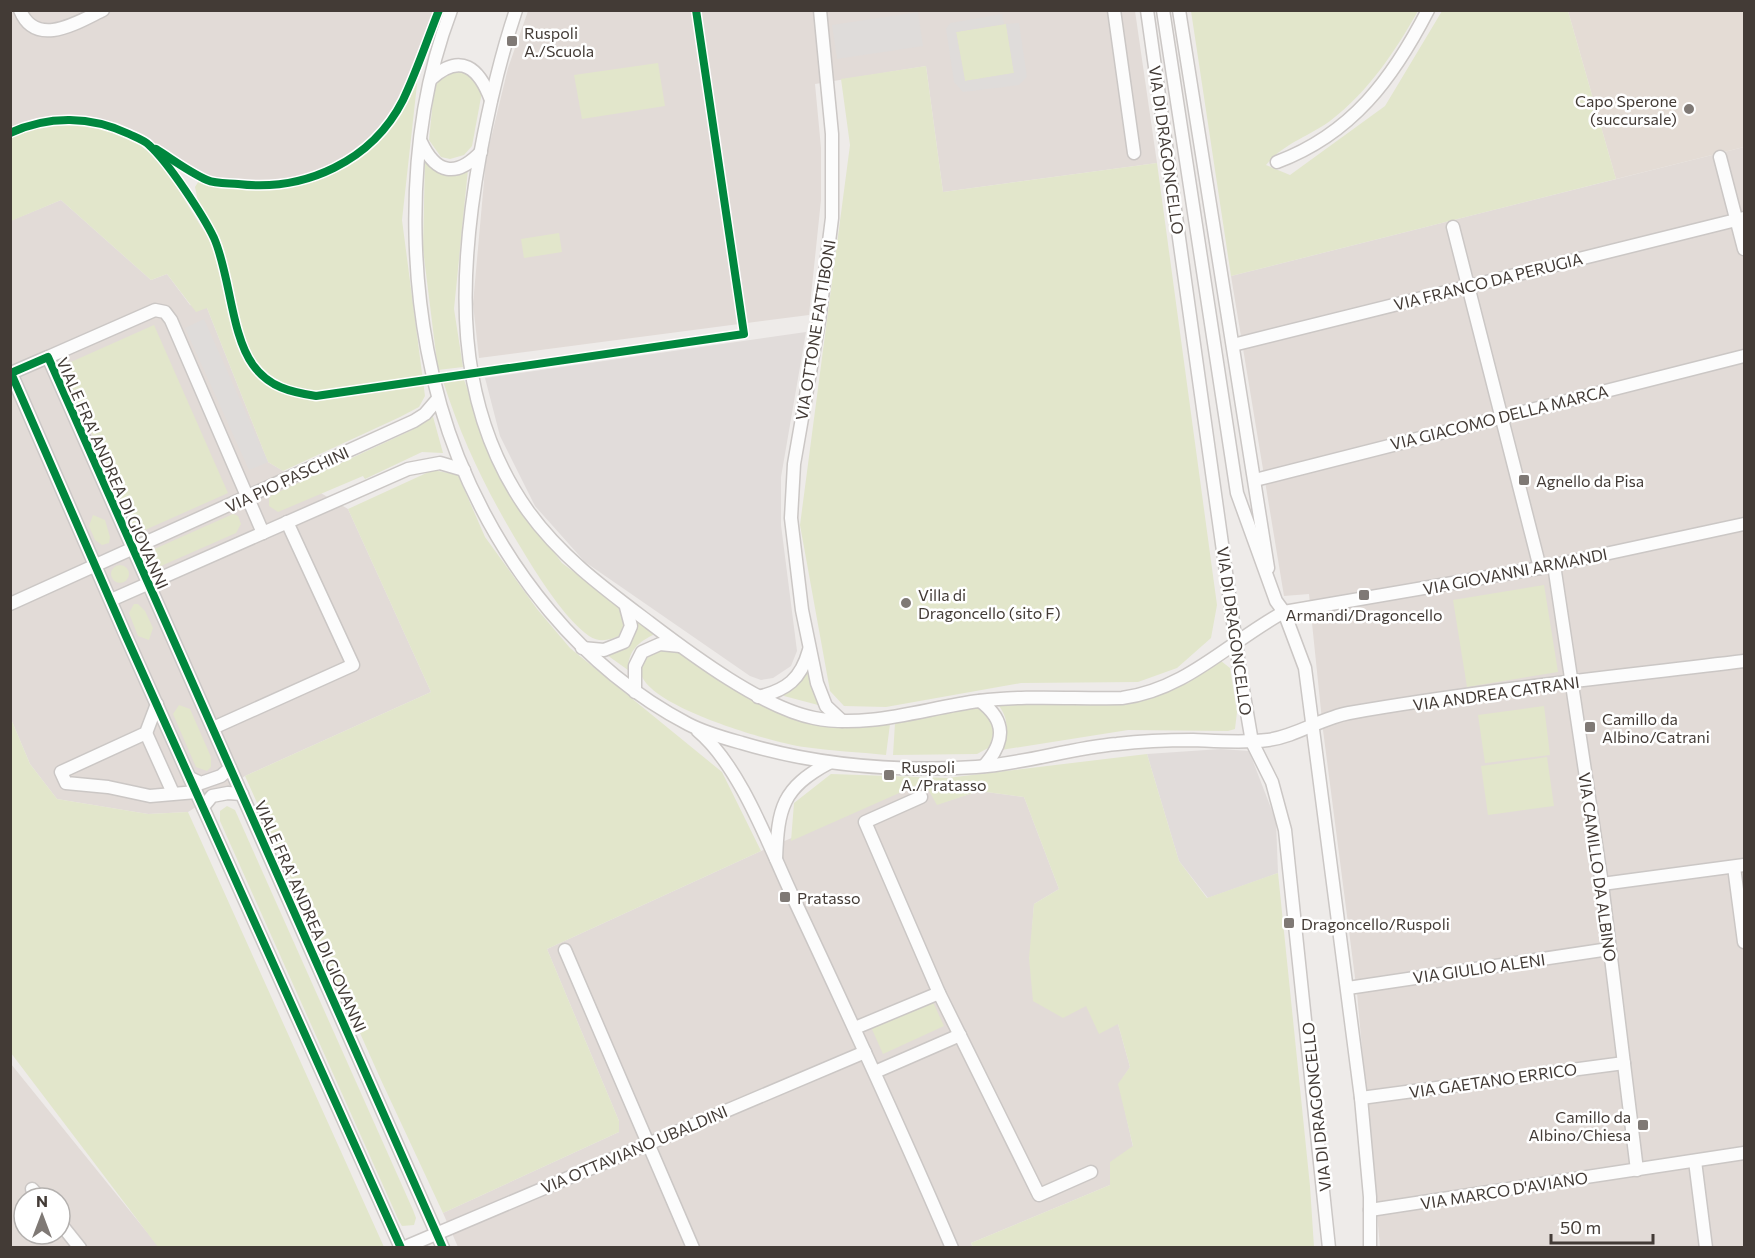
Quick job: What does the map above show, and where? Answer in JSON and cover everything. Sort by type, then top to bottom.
[{"type":"street","points":[[20,10],[33,26],[46,31],[60,31],[103,10]]},
{"type":"street","points":[[451,10],[439,41],[431,79],[415,208],[415,250],[421,308],[437,400],[464,470],[485,517],[514,562],[582,648],[635,692],[692,726],[723,757],[776,860],[855,1028],[952,1248]]},
{"type":"street","points":[[422,142],[433,162],[443,168],[466,166],[481,152],[491,100],[516,10]]},
{"type":"street","name":"VIA OTTONE FATTIBONI","points":[[820,10],[832,134],[832,218],[819,321],[794,464],[791,518],[809,648],[824,702],[842,721]]},
{"type":"street","name":"VIA DI DRAGONCELLO","points":[[1114,10],[1134,153]]},
{"type":"street","name":"VIA DI DRAGONCELLO","points":[[1147,10],[1235,643],[1252,742],[1272,782],[1285,830],[1329,1248]]},
{"type":"street","name":"VIA DI DRAGONCELLO","points":[[1163,10],[1237,493],[1257,553],[1269,578],[1276,601],[1284,612],[1305,668],[1361,1098],[1370,1210],[1370,1248]]},
{"type":"street","name":"VIA DI DRAGONCELLO","points":[[1179,10],[1269,578]]},
{"type":"street","points":[[1277,162],[1311,147],[1360,112],[1405,55],[1428,10]]},
{"type":"street","points":[[431,79],[449,67],[465,66],[480,75],[491,100]]},
{"type":"street","name":"VIA GIOVANNI ARMANDI","points":[[481,152],[465,257],[464,305],[468,353],[482,411],[498,457],[528,511],[567,557],[625,604],[684,647],[777,708],[801,715],[842,721],[889,717],[980,701],[1122,698],[1149,693],[1189,675],[1253,629],[1284,612],[1540,568],[1744,524]]},
{"type":"street","points":[[1720,158],[1741,219],[1744,249]]},
{"type":"street","name":"VIA FRANCO DA PERUGIA","points":[[1233,345],[1467,285],[1741,219]]},
{"type":"street","points":[[1453,227],[1540,568]]},
{"type":"street","points":[[48,357],[155,310],[165,312],[171,320],[263,533]]},
{"type":"street","name":"VIA GIACOMO DELLA MARCA","points":[[1255,480],[1744,356]]},
{"type":"street","name":"VIALE FRA' ANDREA DI GIOVANNI","points":[[402,1248],[156,704],[11,373],[48,357],[132,551],[213,728],[443,1248]]},
{"type":"street","name":"VIA PIO PASCHINI","points":[[10,604],[97,567],[414,421],[425,414],[437,400]]},
{"type":"street","points":[[111,600],[420,465],[445,464],[464,470]]},
{"type":"street","points":[[213,728],[353,665],[287,522]]},
{"type":"street","name":"VIA CAMILLO DA ALBINO","points":[[1554,565],[1602,884],[1637,1170]]},
{"type":"street","points":[[582,648],[609,650],[624,642],[631,626],[625,604]]},
{"type":"street","points":[[635,692],[634,672],[642,652],[660,644],[684,647]]},
{"type":"street","points":[[758,697],[789,686],[803,669],[809,648]]},
{"type":"street","name":"VIA ANDREA CATRANI","points":[[692,726],[758,748],[829,763],[916,769],[984,766],[1119,744],[1174,740],[1252,742],[1284,737],[1351,713],[1570,682],[1744,662]]},
{"type":"street","points":[[980,701],[993,714],[1000,732],[999,745],[984,766]]},
{"type":"street","points":[[156,704],[146,733],[172,793]]},
{"type":"street","points":[[146,733],[60,772],[66,783],[108,787],[150,796],[196,792]]},
{"type":"street","points":[[776,860],[778,820],[784,799],[806,776],[829,763]]},
{"type":"street","points":[[190,778],[201,783],[221,776],[230,768]]},
{"type":"street","points":[[203,807],[212,796],[228,793],[242,794]]},
{"type":"street","points":[[921,797],[865,822],[939,993],[1039,1195],[1091,1172]]},
{"type":"street","points":[[1602,884],[1739,866],[1744,942]]},
{"type":"street","name":"VIA GIULIO ALENI","points":[[1348,988],[1609,949]]},
{"type":"street","points":[[565,950],[693,1248]]},
{"type":"street","points":[[855,1028],[939,993]]},
{"type":"street","points":[[875,1072],[960,1035]]},
{"type":"street","name":"VIA OTTAVIANO UBALDINI","points":[[402,1248],[437,1235],[647,1142],[865,1052]]},
{"type":"street","name":"VIA GAETANO ERRICO","points":[[1361,1098],[1624,1063]]},
{"type":"street","name":"VIA MARCO D'AVIANO","points":[[1370,1210],[1744,1153]]},
{"type":"street","points":[[1695,1161],[1706,1248]]},
{"type":"shaded area","points":[[11,11],[439,11],[402,101],[357,156],[323,174],[295,183],[257,187],[208,181],[148,144],[105,123],[54,119],[25,126],[11,137]]},
{"type":"shaded area","points":[[528,11],[1135,11],[1157,163],[943,192],[926,66],[815,84],[821,148],[821,200],[809,315],[479,358],[473,304],[486,159],[508,68]]},
{"type":"shaded area","points":[[1568,11],[1744,11],[1744,147],[1616,179]]},
{"type":"shaded area","points":[[918,12],[923,46],[837,59],[832,25]]},
{"type":"shaded area","points":[[1002,14],[1004,24],[956,32],[965,81],[1014,73],[1006,24],[1019,23],[1027,77],[1019,85],[963,92],[954,82],[946,29],[950,23]]},
{"type":"shaded area","points":[[1744,147],[1744,1247],[1380,1247],[1357,993],[1323,730],[1309,594],[1284,596],[1231,276]]},
{"type":"shaded area","points":[[61,200],[151,280],[167,274],[190,305],[207,308],[268,462],[348,509],[431,692],[245,776],[188,812],[148,814],[57,799],[30,764],[11,719],[10,221]]},
{"type":"shaded area","points":[[204,319],[268,462],[249,470],[185,328]]},
{"type":"shaded area","points":[[806,332],[781,477],[781,525],[797,651],[791,666],[773,678],[761,680],[750,676],[585,562],[535,506],[500,436],[485,378]]},
{"type":"shaded area","points":[[1221,749],[1249,751],[1276,821],[1278,873],[1208,898],[1179,861],[1147,754]]},
{"type":"shaded area","points":[[924,782],[938,804],[979,791],[1024,797],[1059,889],[1034,904],[1032,931],[1086,1005],[1118,1024],[1130,1067],[1119,1084],[1133,1147],[1110,1185],[971,1243],[973,1248],[458,1247],[443,1213],[619,1132],[619,1121],[547,949],[761,851]]},
{"type":"shaded area","points":[[11,1064],[159,1247],[11,1247]]},
{"type":"green space","points":[[1191,11],[1418,11],[1400,42],[1357,97],[1322,127],[1280,151],[1266,165],[1290,175],[1385,106],[1442,11],[1568,11],[1616,179],[1231,276]]},
{"type":"green space","points":[[1006,24],[1014,73],[965,81],[956,32]]},
{"type":"green space","points":[[420,57],[402,220],[425,396],[419,407],[283,471],[268,462],[207,308],[196,312],[167,274],[151,280],[61,200],[11,221],[11,136],[37,125],[74,122],[109,130],[138,143],[158,162],[183,196],[204,231],[195,187],[201,177],[208,181],[257,187],[295,183],[323,174],[357,156],[402,101]]},
{"type":"green space","points":[[658,63],[665,106],[582,119],[574,75]]},
{"type":"green space","points":[[926,66],[943,192],[1157,163],[1217,605],[1211,638],[1177,668],[1138,682],[1021,683],[886,707],[844,706],[830,691],[800,525],[850,145],[841,79]]},
{"type":"green space","points":[[471,70],[482,92],[472,146],[464,155],[450,159],[441,157],[429,140],[434,89],[443,73]]},
{"type":"green space","points":[[425,159],[468,169],[454,309],[463,367],[438,370],[423,249]]},
{"type":"green space","points":[[559,233],[562,252],[524,258],[521,239]]},
{"type":"green space","points":[[154,325],[228,493],[136,534],[62,366]]},
{"type":"green space","points":[[463,377],[493,460],[517,503],[562,563],[618,605],[625,621],[619,636],[608,640],[597,640],[581,629],[551,594],[518,543],[471,454],[443,381]]},
{"type":"green space","points":[[432,413],[443,453],[422,452],[365,479],[363,476],[278,512],[269,506],[269,498],[272,495],[412,430]]},
{"type":"green space","points":[[433,470],[458,475],[485,537],[537,609],[570,648],[722,772],[761,851],[547,949],[619,1121],[619,1132],[443,1213],[245,776],[431,692],[348,509]]},
{"type":"green space","points":[[233,514],[238,516],[241,524],[236,533],[161,566],[156,567],[149,561],[150,551]]},
{"type":"green space","points":[[93,515],[105,520],[110,537],[109,543],[102,545],[95,540],[89,526]]},
{"type":"green space","points":[[116,565],[124,565],[129,570],[127,581],[116,583],[111,578],[111,570]]},
{"type":"green space","points":[[1544,585],[1558,672],[1467,687],[1453,600]]},
{"type":"green space","points":[[134,604],[138,604],[145,611],[153,628],[149,640],[138,636],[129,613]]},
{"type":"green space","points":[[635,618],[655,634],[644,640],[632,652],[628,670],[607,655],[625,647],[633,637]]},
{"type":"green space","points":[[674,648],[817,723],[890,724],[886,755],[788,744],[741,731],[688,711],[650,687],[641,674],[646,652]]},
{"type":"green space","points":[[1217,661],[1221,661],[1230,668],[1237,712],[1235,729],[1228,731],[1128,730],[1001,750],[1006,719],[996,702],[1155,694],[1188,683]]},
{"type":"green space","points":[[809,670],[821,703],[818,705],[784,696],[783,693]]},
{"type":"green space","points":[[179,705],[190,709],[211,757],[211,767],[207,771],[196,767],[173,714]]},
{"type":"green space","points":[[975,706],[989,712],[994,730],[990,747],[977,754],[893,755],[895,723]]},
{"type":"green space","points":[[1544,706],[1550,755],[1485,763],[1478,715]]},
{"type":"green space","points":[[11,719],[30,764],[57,799],[148,814],[188,812],[384,1247],[158,1247],[11,1053]]},
{"type":"green space","points":[[1147,754],[1179,861],[1207,898],[1278,873],[1310,1186],[1314,1247],[973,1247],[971,1243],[1110,1185],[1110,1162],[1133,1146],[1118,1084],[1130,1067],[1118,1024],[1099,1034],[1086,1006],[1063,1018],[1033,1001],[1029,958],[1034,904],[1059,889],[1024,797],[979,791],[937,805],[924,782],[791,841],[794,803],[831,774],[947,778]]},
{"type":"green space","points":[[1547,757],[1554,806],[1488,815],[1481,766]]},
{"type":"green space","points":[[227,806],[235,810],[413,1210],[416,1218],[414,1225],[402,1226],[399,1221],[220,821],[220,811]]},
{"type":"green space","points":[[932,1000],[944,1026],[883,1054],[871,1027]]},
{"type":"cycle path","points":[[156,149],[200,177],[218,183],[263,185],[288,183],[334,168],[374,140],[390,121],[408,89],[439,10]]},
{"type":"cycle path","points":[[10,133],[40,123],[85,121],[115,128],[149,145],[166,163],[214,238],[224,269],[240,338],[253,365],[266,379],[297,393],[316,396],[744,334],[696,10]]},
{"type":"cycle path","points":[[401,1248],[125,634],[11,373],[48,357],[443,1248]]},
{"type":"place","name":"Ruspoli A./Scuola","points":[[512,41]]},
{"type":"place","name":"Capo Sperone (succursale)","points":[[1689,109]]},
{"type":"place","name":"Agnello da Pisa","points":[[1524,480]]},
{"type":"place","name":"Armandi/Dragoncello","points":[[1364,595]]},
{"type":"place","name":"Villa di Dragoncello (sito F)","points":[[906,603]]},
{"type":"place","name":"Camillo da Albino/Catrani","points":[[1590,727]]},
{"type":"place","name":"Ruspoli A./Pratasso","points":[[889,775]]},
{"type":"place","name":"Pratasso","points":[[785,897]]},
{"type":"place","name":"Dragoncello/Ruspoli","points":[[1289,923]]},
{"type":"place","name":"Camillo da Albino/Chiesa","points":[[1643,1125]]}]
